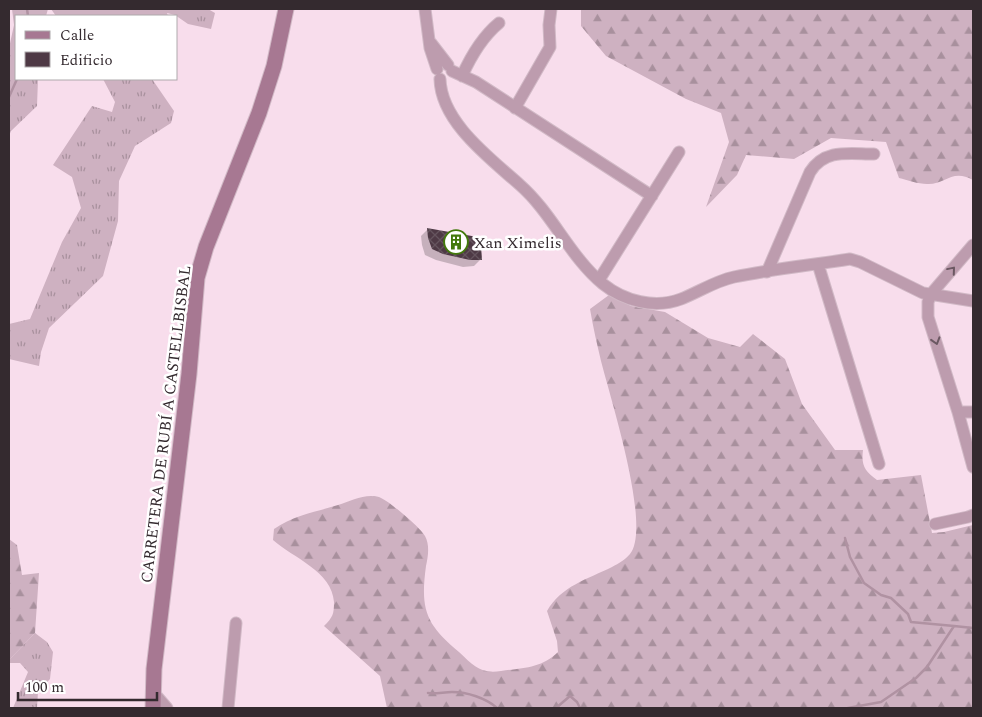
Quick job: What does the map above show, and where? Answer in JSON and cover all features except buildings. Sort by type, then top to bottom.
[{"type":"street","name":"CARRETERA DE RUBÍ A CASTELLBISBAL","points":[[153,708],[155,660],[189,374],[197,278],[206,246],[259,112],[274,66],[286,9]]},
{"type":"street","points":[[425,9],[430,42],[448,74],[443,98],[460,128],[526,190],[590,271],[619,294],[638,302],[664,304],[680,300],[732,277],[850,258],[923,293],[973,301]]},
{"type":"street","points":[[515,108],[550,47],[549,25],[551,9]]},
{"type":"street","points":[[448,74],[470,59],[487,33],[499,23]]},
{"type":"street","points":[[448,74],[476,82],[652,196]]},
{"type":"street","points":[[599,280],[679,152]]},
{"type":"street","points":[[767,272],[810,172],[816,164],[829,155],[874,154]]},
{"type":"street","points":[[973,245],[931,294],[928,302],[928,316],[973,467]]},
{"type":"street","points":[[818,264],[878,464]]},
{"type":"street","points":[[958,412],[973,412]]},
{"type":"street","points":[[935,524],[973,515]]},
{"type":"street","points":[[228,708],[236,623]]},
{"type":"street","points":[[154,693],[167,708]]},
{"type":"green space","points":[[12,9],[48,9],[46,15],[15,15],[15,80],[38,80],[37,106],[11,131],[9,136],[9,48],[14,25]]},
{"type":"green space","points":[[51,9],[208,9],[215,13],[211,29],[188,24],[178,17],[178,15],[167,13],[168,15],[55,15]]},
{"type":"green space","points":[[581,9],[973,9],[973,180],[954,176],[933,184],[927,184],[899,178],[886,142],[831,138],[794,159],[746,155],[737,175],[706,207],[729,142],[721,113],[686,99],[606,56],[581,26]]},
{"type":"green space","points":[[104,80],[153,80],[174,111],[171,123],[135,146],[119,181],[118,221],[103,276],[49,328],[41,352],[39,366],[9,359],[9,324],[30,319],[62,242],[81,208],[72,177],[53,165],[92,106],[112,112],[115,102]]},
{"type":"green space","points":[[609,295],[631,306],[665,312],[708,338],[740,347],[753,334],[785,359],[802,404],[835,450],[863,450],[865,468],[877,480],[921,475],[932,533],[973,525],[973,708],[387,708],[380,676],[324,626],[332,615],[334,602],[332,591],[310,566],[273,540],[274,529],[297,517],[358,498],[379,497],[404,515],[425,536],[428,543],[428,551],[424,581],[425,605],[432,624],[448,642],[473,665],[482,670],[494,672],[532,666],[552,657],[558,652],[557,641],[547,611],[553,602],[567,589],[624,560],[630,554],[635,539],[636,518],[633,491],[590,309]]},
{"type":"green space","points":[[9,539],[17,545],[22,575],[39,573],[35,633],[9,660]]},
{"type":"green space","points":[[35,633],[47,642],[53,652],[50,679],[38,692],[37,708],[13,708],[28,672],[20,663],[9,663],[9,660]]},
{"type":"waterway","points":[[27,9],[28,15]]},
{"type":"waterway","points":[[9,97],[17,80]]},
{"type":"waterway","points":[[845,538],[850,557],[864,583],[881,595],[891,598],[908,614],[911,622],[954,626]]},
{"type":"waterway","points":[[848,708],[881,702],[916,678],[927,667],[954,626],[973,628]]},
{"type":"waterway","points":[[428,693],[464,693],[476,696],[497,708]]},
{"type":"waterway","points":[[556,708],[570,696],[577,702],[580,708]]},
{"type":"place","name":"Xan Ximelis","points":[[456,242]]}]
